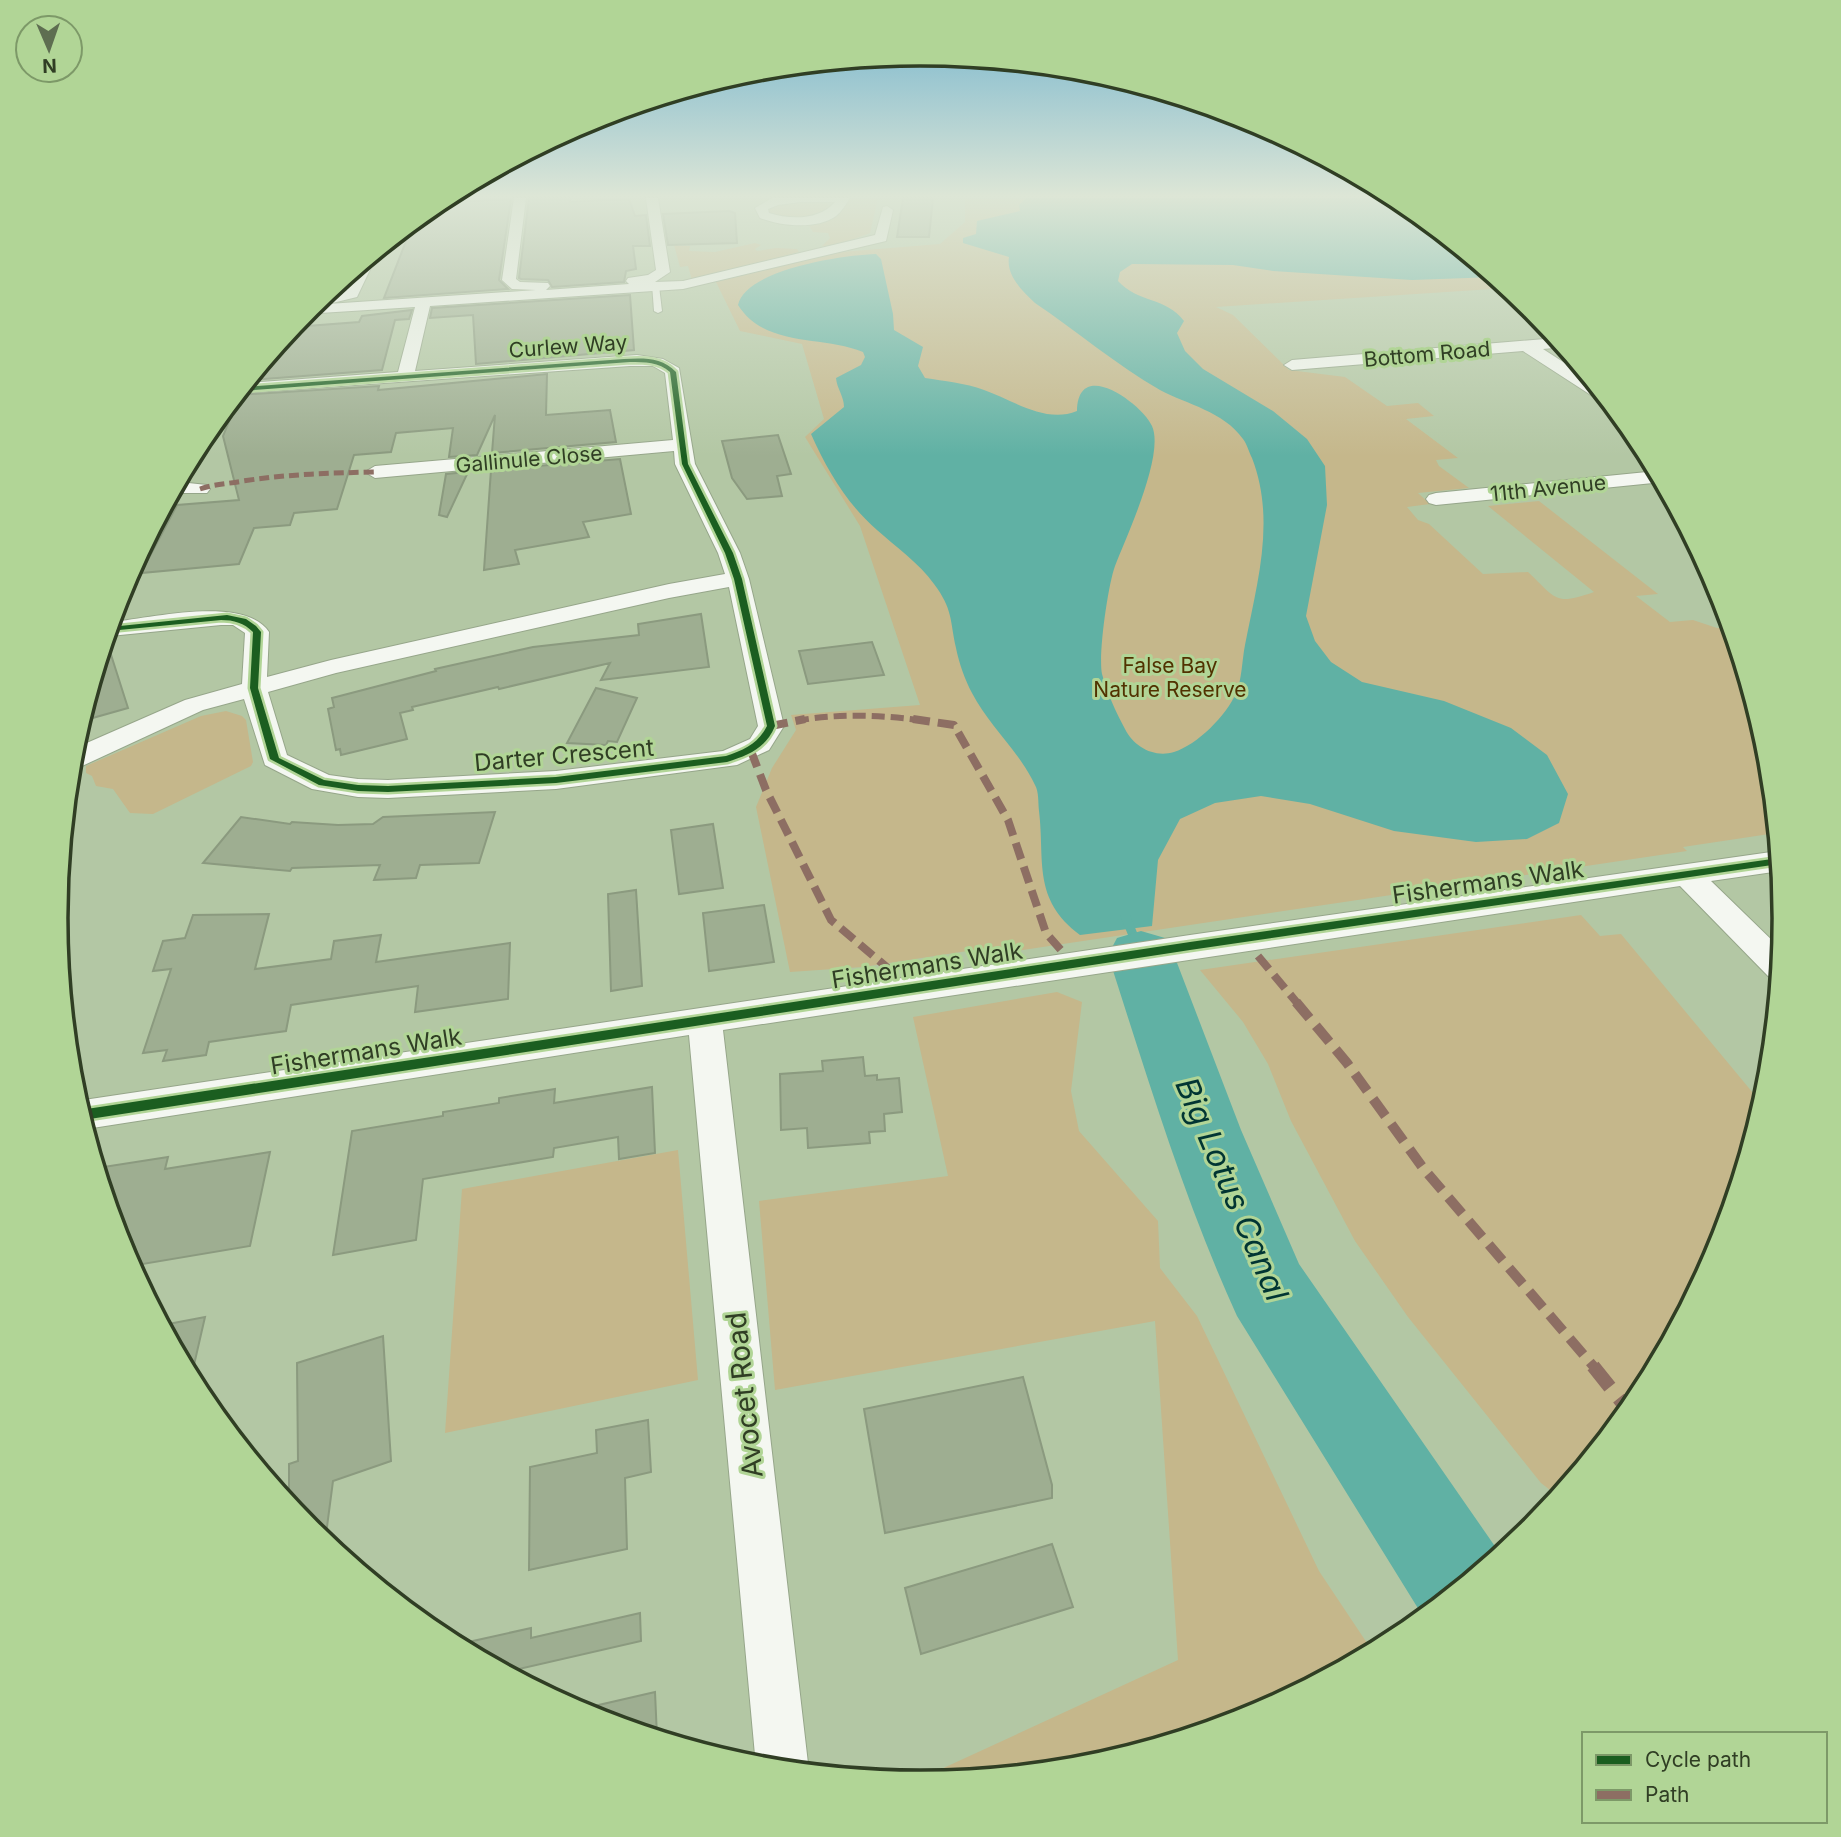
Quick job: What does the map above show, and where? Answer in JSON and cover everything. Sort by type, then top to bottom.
[{"type":"street","points":[[339,297],[352,294],[357,284]]},
{"type":"street","points":[[512,284],[528,287],[589,284]]},
{"type":"street","points":[[326,309],[688,284]]},
{"type":"street","points":[[405,377],[424,302]]},
{"type":"street","name":"Bottom Road","points":[[1293,365],[1549,344]]},
{"type":"street","points":[[1527,346],[1580,380]]},
{"type":"street","name":"Curlew Way","points":[[255,388],[624,361],[656,362],[673,372],[685,464],[729,553],[738,579]]},
{"type":"street","name":"Gallinule Close","points":[[375,472],[682,446]]},
{"type":"street","name":"11th Avenue","points":[[1436,499],[1649,478]]},
{"type":"street","points":[[185,488],[200,489]]},
{"type":"street","points":[[85,754],[194,705],[254,688],[395,652],[669,591],[738,579]]},
{"type":"street","name":"Darter Crescent","points":[[120,628],[229,617],[247,622],[257,632],[254,688],[275,759],[322,783],[388,789],[556,780],[727,759],[751,751],[766,740],[771,726],[738,579]]},
{"type":"street","name":"Fishermans Walk","points":[[92,1113],[1190,946],[1771,862]]},
{"type":"street","points":[[1686,875],[1771,959]]},
{"type":"street","name":"Avocet Road","points":[[705,1020],[782,1759]]},
{"type":"lane","points":[[655,286],[657,310]]},
{"type":"green space","name":"False Bay Nature Reserve","points":[[717,284],[1488,284],[1494,289],[1216,307],[1233,315],[1289,370],[1345,377],[1387,406],[1418,403],[1434,416],[1406,419],[1458,458],[1436,460],[1439,466],[1469,488],[1418,493],[1430,504],[1407,507],[1418,520],[1429,524],[1483,574],[1528,572],[1551,594],[1563,599],[1594,592],[1488,506],[1539,501],[1658,594],[1636,596],[1670,622],[1693,620],[1721,627],[1743,698],[1756,752],[1768,834],[1683,847],[1687,851],[1002,953],[1000,946],[863,967],[790,972],[756,807],[772,768],[796,730],[791,715],[920,705],[860,526],[805,437],[824,419],[802,344],[740,331]]},
{"type":"green space","points":[[226,711],[246,720],[253,762],[251,766],[153,814],[130,813],[113,789],[96,786],[92,776],[86,773],[86,766],[201,716]]},
{"type":"green space","points":[[1581,915],[1600,936],[1621,934],[1754,1094],[1727,1192],[1708,1245],[1685,1295],[1629,1392],[1551,1491],[1541,1483],[1408,1317],[1355,1241],[1291,1121],[1268,1064],[1243,1022],[1200,970]]},
{"type":"green space","points":[[1057,992],[1082,1002],[1071,1091],[1079,1131],[1158,1221],[1160,1268],[1197,1316],[1319,1571],[1367,1643],[1297,1683],[1247,1706],[1141,1741],[1032,1763],[940,1770],[1178,1660],[1155,1321],[775,1390],[759,1201],[948,1176],[913,1017]]},
{"type":"green space","points":[[678,1150],[698,1380],[445,1433],[462,1189]]},
{"type":"water","points":[[756,284],[886,284],[894,330],[923,347],[918,366],[925,378],[977,388],[1029,409],[1053,415],[1077,411],[1080,395],[1088,387],[1099,386],[1112,390],[1137,407],[1152,426],[1155,439],[1153,456],[1142,496],[1112,575],[1101,665],[1106,688],[1115,709],[1134,741],[1152,752],[1174,752],[1192,743],[1210,728],[1226,711],[1238,688],[1262,552],[1263,505],[1252,458],[1246,443],[1226,422],[1144,380],[1035,303],[1017,284],[1121,284],[1134,293],[1169,308],[1184,321],[1177,333],[1185,351],[1203,369],[1273,411],[1307,439],[1325,466],[1327,505],[1306,616],[1315,641],[1331,662],[1362,682],[1444,701],[1511,728],[1547,755],[1568,794],[1559,823],[1527,839],[1476,842],[1394,831],[1310,804],[1261,796],[1215,803],[1180,819],[1158,860],[1152,926],[1080,935],[1065,921],[1054,907],[1044,878],[1036,788],[1021,761],[987,717],[969,688],[959,660],[945,601],[921,569],[866,520],[847,498],[811,434],[844,407],[836,378],[861,365],[865,357],[863,352],[795,338],[763,328],[749,319],[738,305],[745,293]]},
{"type":"building","points":[[390,284],[503,284],[508,289],[384,298]]},
{"type":"building","points":[[550,284],[599,284],[552,287]]},
{"type":"building","points":[[630,295],[634,350],[476,364],[473,315],[430,318],[432,308]]},
{"type":"building","points":[[412,310],[409,319],[395,320],[382,370],[262,379],[309,326],[359,322],[362,316]]},
{"type":"building","points":[[547,374],[546,415],[610,410],[616,442],[492,453],[495,415],[477,455],[449,457],[453,428],[396,433],[391,452],[354,455],[337,509],[294,513],[290,525],[254,528],[239,564],[142,573],[177,505],[239,500],[223,436],[229,422],[250,394],[379,386],[378,390]]},
{"type":"building","points":[[778,435],[791,474],[777,476],[782,496],[747,499],[732,478],[722,441]]},
{"type":"building","points":[[620,459],[631,514],[583,522],[589,537],[515,550],[519,564],[484,570],[491,470]]},
{"type":"building","points":[[468,472],[447,517],[439,515],[446,474]]},
{"type":"building","points":[[701,614],[709,667],[601,680],[610,663],[499,689],[498,687],[412,707],[413,710],[400,713],[407,739],[341,755],[340,749],[336,750],[328,709],[334,707],[332,698],[436,671],[435,669],[533,647],[639,635],[638,624]]},
{"type":"building","points":[[872,642],[884,675],[808,684],[799,651]]},
{"type":"building","points":[[111,655],[128,708],[93,718]]},
{"type":"building","points":[[596,688],[637,698],[617,742],[608,741],[606,745],[567,743]]},
{"type":"building","points":[[495,812],[479,863],[420,865],[416,878],[374,880],[380,865],[292,868],[290,871],[203,863],[241,817],[290,824],[338,825],[373,824],[383,817]]},
{"type":"building","points":[[713,824],[723,888],[679,894],[671,830]]},
{"type":"building","points":[[636,890],[642,986],[611,991],[608,894]]},
{"type":"building","points":[[764,905],[774,962],[709,971],[703,913]]},
{"type":"building","points":[[269,914],[255,969],[331,959],[334,941],[381,935],[376,962],[510,943],[508,999],[415,1012],[418,986],[291,1005],[286,1031],[209,1042],[206,1055],[163,1061],[167,1050],[143,1053],[171,969],[153,971],[163,941],[185,938],[193,915]]},
{"type":"building","points":[[863,1057],[865,1076],[877,1075],[877,1080],[899,1078],[902,1112],[884,1114],[885,1131],[869,1132],[870,1143],[808,1148],[807,1128],[781,1130],[780,1074],[823,1071],[822,1061]]},
{"type":"building","points":[[652,1087],[655,1153],[619,1159],[618,1137],[554,1148],[553,1157],[423,1179],[416,1240],[333,1255],[352,1131],[443,1116],[443,1112],[499,1103],[499,1098],[555,1089],[554,1103]]},
{"type":"building","points":[[270,1152],[250,1246],[142,1264],[106,1167],[168,1157],[165,1169]]},
{"type":"building","points":[[205,1317],[194,1363],[183,1344],[172,1323]]},
{"type":"building","points":[[383,1336],[391,1461],[333,1481],[327,1529],[289,1490],[289,1464],[298,1461],[297,1363]]},
{"type":"building","points":[[1023,1377],[1052,1485],[1052,1498],[885,1533],[864,1409]]},
{"type":"building","points":[[648,1420],[651,1472],[625,1478],[627,1549],[529,1570],[530,1467],[597,1453],[596,1430]]},
{"type":"building","points":[[1052,1544],[1073,1607],[921,1654],[905,1588]]},
{"type":"building","points":[[640,1613],[641,1641],[518,1669],[471,1642],[531,1628],[531,1638]]},
{"type":"building","points":[[655,1692],[657,1728],[647,1725],[594,1706]]},
{"type":"waterway","points":[[1125,915],[1141,955]]},
{"type":"waterway","name":"Big Lotus Canal","points":[[1141,955],[1203,1130],[1267,1289],[1458,1578]]},
{"type":"marked path","points":[[200,489],[220,482],[238,482],[296,473],[375,472]]},
{"type":"marked path","points":[[771,726],[817,717],[904,718],[954,725],[1008,820],[1046,933],[1061,950]]},
{"type":"marked path","points":[[751,751],[766,790],[831,920],[896,975]]},
{"type":"marked path","points":[[1258,956],[1347,1063],[1423,1168],[1568,1335],[1622,1402]]},
{"type":"cycle path","points":[[120,628],[221,618],[238,619],[248,624],[257,632],[254,688],[275,759],[322,783],[388,789],[556,780],[727,759],[754,748],[768,733],[771,726],[738,579],[729,553],[685,464],[673,372],[668,367],[650,361],[630,361],[255,388]]},
{"type":"cycle path","points":[[92,1113],[1190,946],[1771,862]]}]
